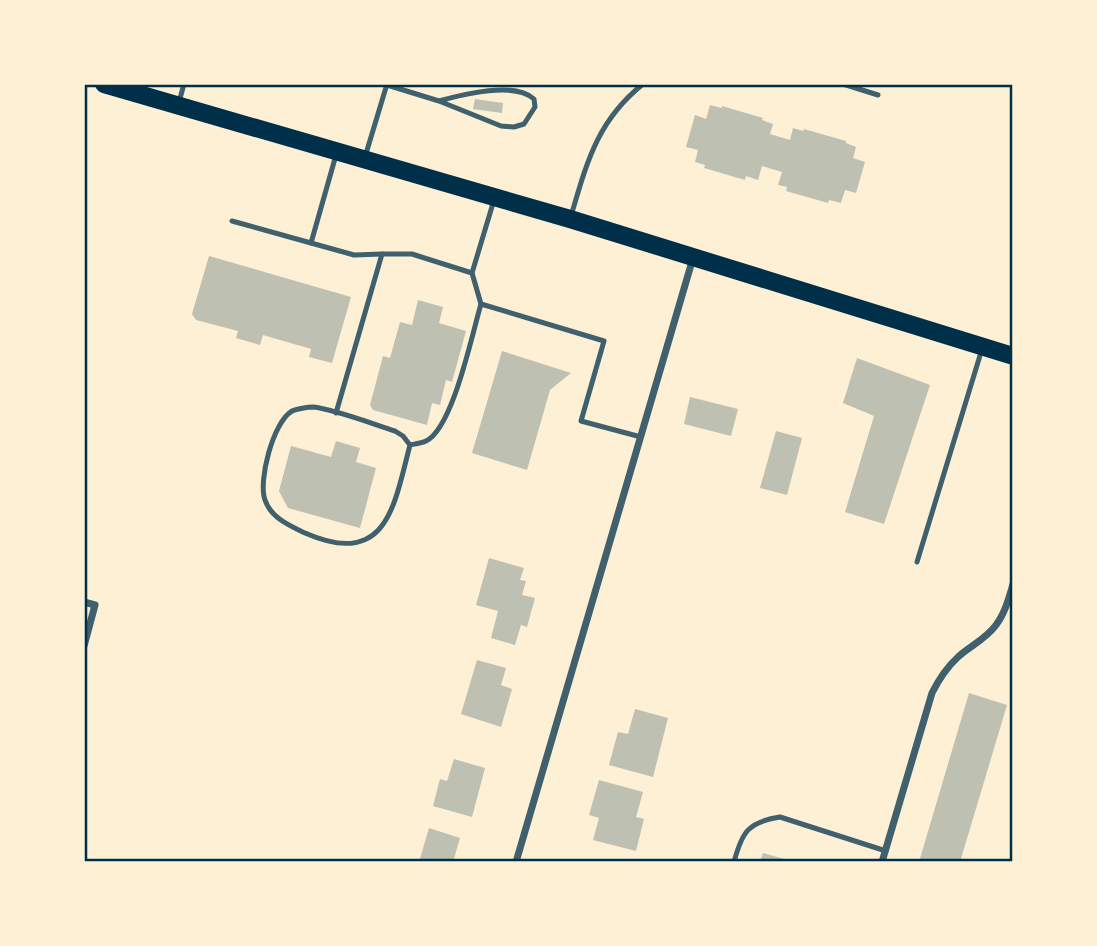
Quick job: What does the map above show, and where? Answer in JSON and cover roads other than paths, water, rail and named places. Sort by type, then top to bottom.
[{"type":"main road","points":[[104,84],[570,219],[1013,356]]},
{"type":"street","points":[[516,862],[693,257]]},
{"type":"street","points":[[882,862],[932,693],[941,675],[997,624],[1007,606],[1013,584]]},
{"type":"street","points":[[84,602],[95,606],[84,646]]},
{"type":"lane","points":[[178,105],[184,84]]},
{"type":"lane","points":[[570,219],[586,166],[602,129],[626,98],[643,84]]},
{"type":"lane","points":[[843,84],[878,95]]},
{"type":"lane","points":[[364,160],[387,85],[439,101],[501,126],[514,127],[524,124],[535,107],[534,99],[519,90],[470,93],[439,101]]},
{"type":"lane","points":[[311,243],[337,152]]},
{"type":"lane","points":[[410,445],[428,441],[441,427],[454,398],[481,304],[472,273],[495,197]]},
{"type":"lane","points":[[232,221],[354,255],[412,254],[472,273]]},
{"type":"lane","points":[[336,413],[382,254]]},
{"type":"lane","points":[[481,304],[604,341],[581,421],[641,436]]},
{"type":"lane","points":[[917,562],[983,346]]},
{"type":"lane","points":[[312,407],[336,413],[395,431],[410,445],[395,501],[383,527],[369,539],[356,544],[338,544],[315,538],[276,517],[265,502],[262,483],[269,453],[280,425],[292,411],[312,407]]},
{"type":"lane","points":[[734,862],[741,838],[751,826],[780,817],[886,851]]}]
